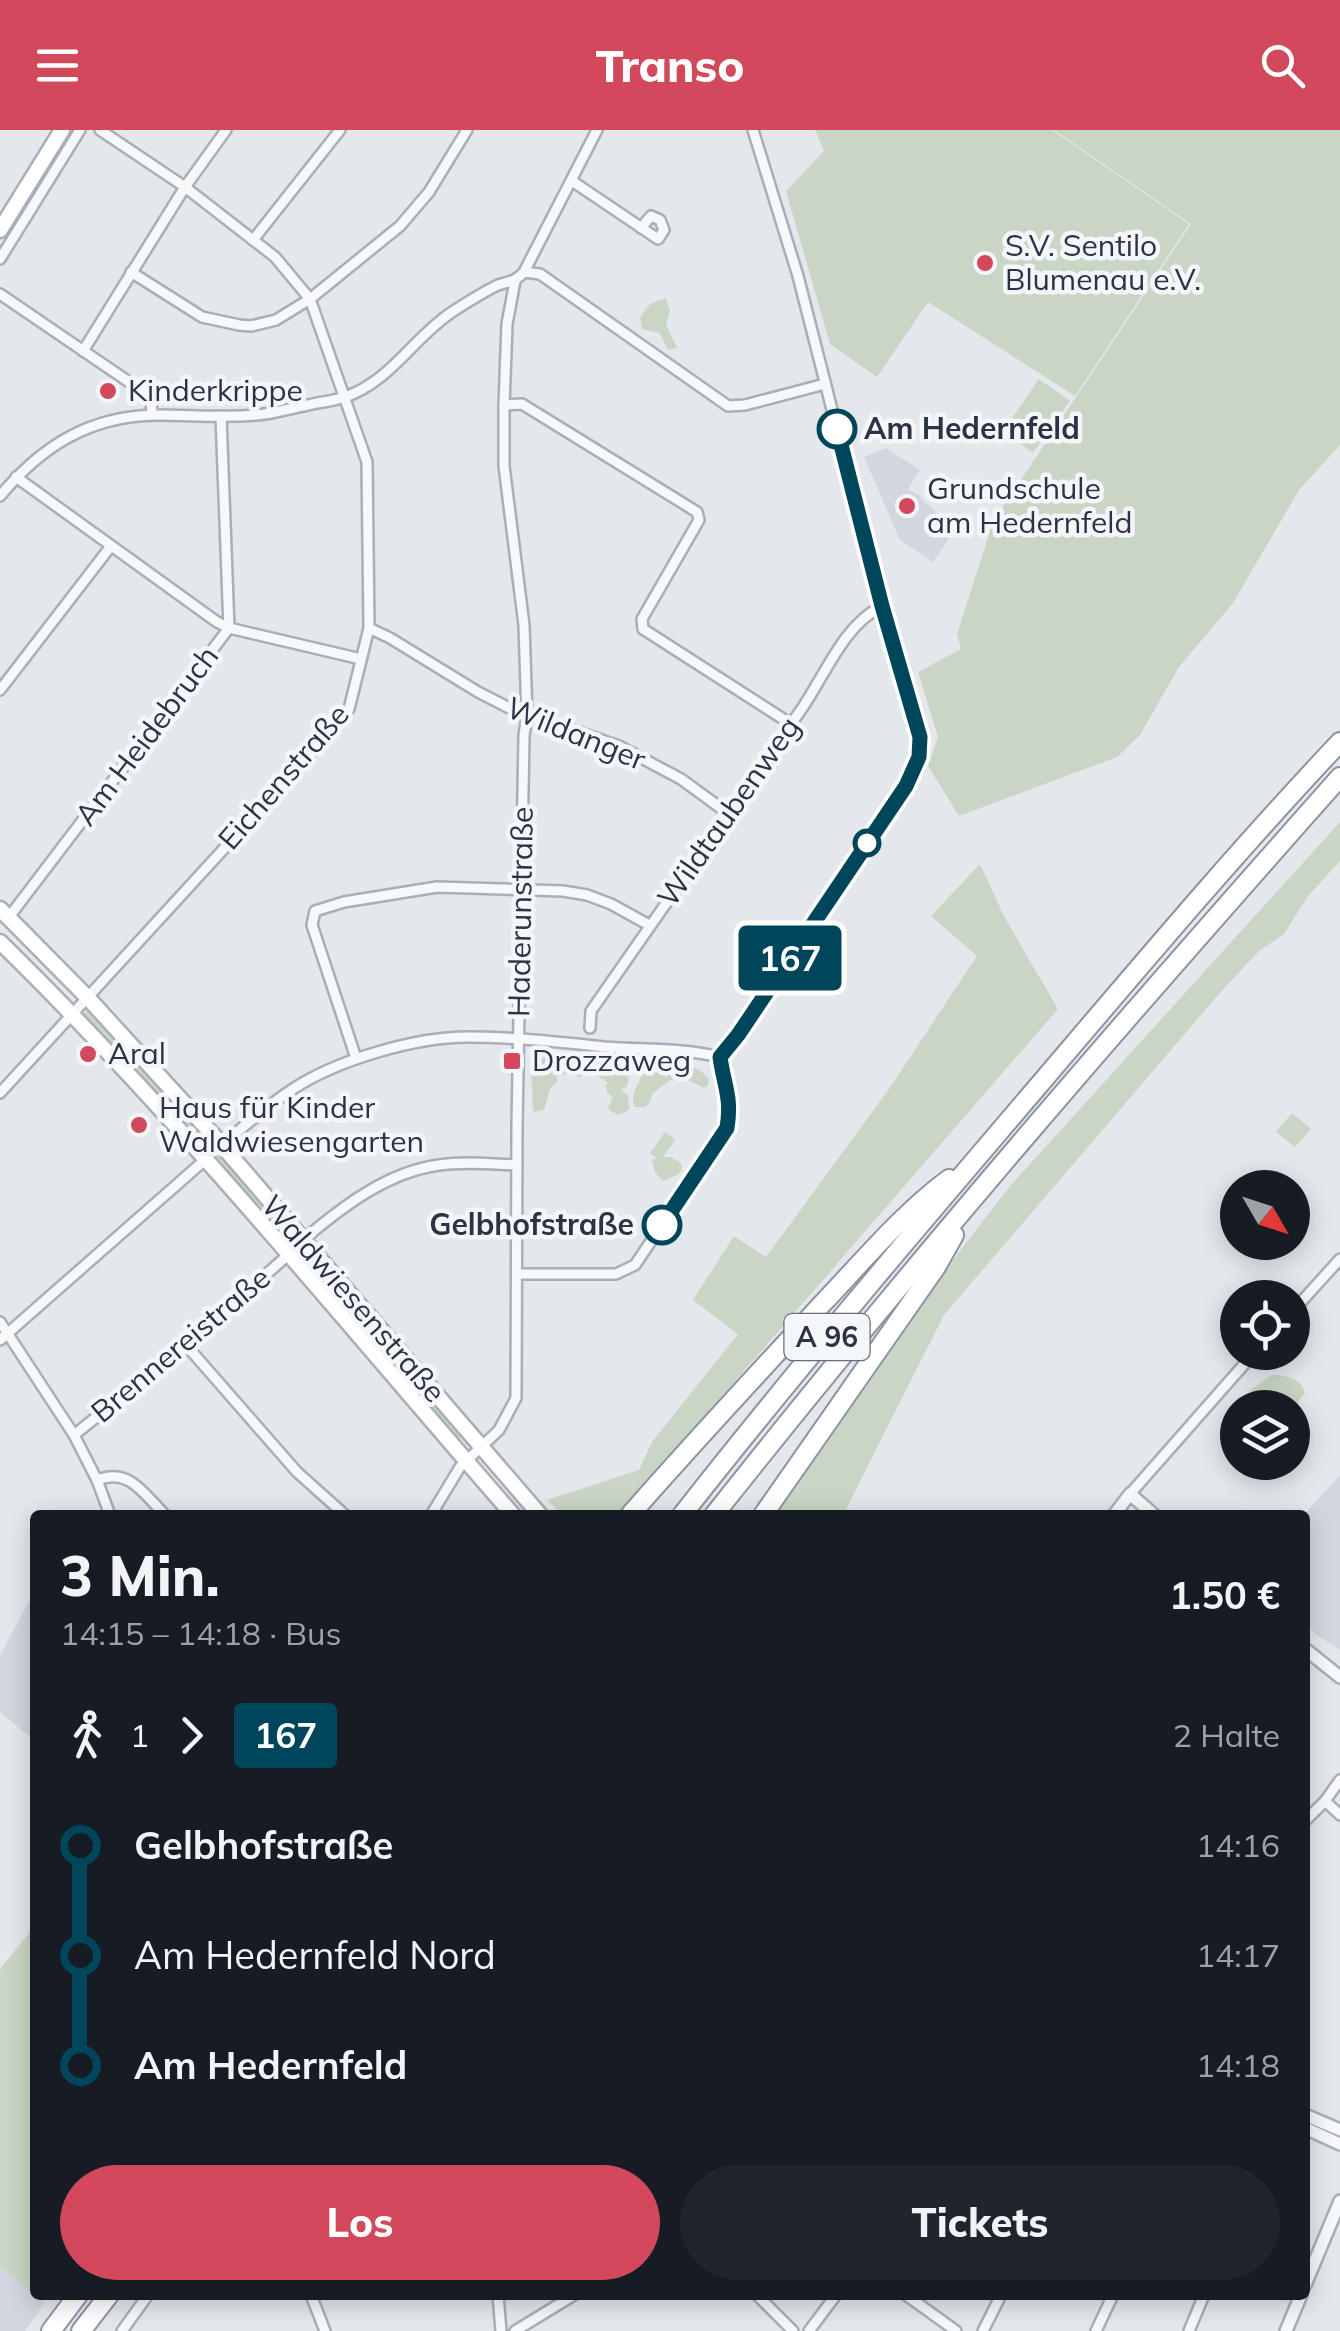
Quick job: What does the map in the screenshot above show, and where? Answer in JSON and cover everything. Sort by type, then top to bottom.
[{"type":"highway","name":"A 96","points":[[686,1510],[974,1160],[1340,742]]},
{"type":"highway","name":"A 96","points":[[718,1510],[888,1299],[1340,777]]},
{"type":"highway","points":[[634,1510],[889,1234],[931,1192],[974,1160]]},
{"type":"highway","points":[[766,1510],[936,1267],[973,1202]]},
{"type":"highway","points":[[51,2331],[74,2300]]},
{"type":"highway","points":[[81,2331],[105,2300]]},
{"type":"main road","points":[[0,230],[62,130]]},
{"type":"main road","name":"Waldwiesenstraße","points":[[4,913],[88,998],[221,1145],[536,1510]]},
{"type":"main road","name":"Waldwiesenstraße","points":[[0,942],[72,1013],[206,1160],[509,1510]]},
{"type":"street","points":[[0,259],[80,130]]},
{"type":"street","name":"Eichenstraße","points":[[0,1094],[349,709],[369,628],[367,462],[310,300],[285,267],[254,240],[100,130]]},
{"type":"street","points":[[83,350],[184,188],[226,130]]},
{"type":"street","points":[[254,240],[340,130]]},
{"type":"street","points":[[131,272],[202,317],[250,326],[276,320],[310,300],[369,253],[421,203],[467,130]]},
{"type":"street","points":[[0,496],[47,449],[110,420],[152,415],[258,415],[345,398],[380,378],[451,313],[498,286],[515,282],[524,272],[597,130]]},
{"type":"street","points":[[720,1057],[912,778],[920,737],[882,606],[784,226],[753,130]]},
{"type":"street","points":[[572,181],[641,228]]},
{"type":"street","points":[[524,272],[540,274],[728,406],[745,406],[826,384]]},
{"type":"street","name":"Haderunstraße","points":[[434,1510],[466,1461],[499,1430],[516,1398],[518,1040],[527,718],[524,625],[504,466],[507,324],[515,282]]},
{"type":"street","points":[[0,294],[151,398],[152,415]]},
{"type":"street","points":[[504,405],[522,404],[697,512],[698,520],[642,619],[643,630],[791,724]]},
{"type":"street","name":"Am Heidebruch","points":[[4,913],[229,628],[220,416]]},
{"type":"street","points":[[16,477],[217,622],[361,659]]},
{"type":"street","points":[[0,690],[111,546]]},
{"type":"street","name":"Wildtaubenweg","points":[[590,1028],[591,1011],[865,615],[882,606]]},
{"type":"street","name":"Wildanger","points":[[369,628],[527,718],[547,720],[619,746],[681,779],[729,814]]},
{"type":"street","points":[[356,1058],[312,925],[315,911],[344,902],[437,887],[562,890],[611,904],[650,926]]},
{"type":"street","points":[[221,1145],[296,1086],[356,1058],[422,1042],[464,1037],[720,1057]]},
{"type":"street","points":[[517,1274],[616,1274],[635,1265],[727,1128],[729,1091],[720,1057]]},
{"type":"street","points":[[3,1338],[206,1160]]},
{"type":"street","points":[[303,1240],[356,1199],[415,1170],[462,1163],[517,1164]]},
{"type":"street","name":"Brennereistraße","points":[[74,1436],[288,1255]]},
{"type":"street","points":[[1310,1292],[1340,1259]]},
{"type":"street","points":[[0,1322],[3,1338],[74,1436],[108,1510]]},
{"type":"street","points":[[186,1345],[297,1472],[340,1510]]},
{"type":"street","points":[[1118,1510],[1239,1370]]},
{"type":"street","points":[[97,1480],[110,1475],[130,1480],[160,1510]]},
{"type":"street","points":[[1130,1494],[1148,1510]]},
{"type":"street","points":[[1310,1653],[1340,1677]]},
{"type":"street","points":[[1310,1816],[1340,1780]]},
{"type":"street","points":[[1324,1801],[1340,1815]]},
{"type":"street","points":[[1310,2117],[1340,2130]]},
{"type":"street","points":[[1310,2130],[1340,2144]]},
{"type":"street","points":[[1310,2273],[1340,2201]]},
{"type":"street","points":[[122,2331],[144,2300]]},
{"type":"street","points":[[313,2300],[325,2331]]},
{"type":"street","points":[[498,2300],[501,2331]]},
{"type":"street","points":[[515,2331],[566,2300]]},
{"type":"street","points":[[762,2300],[793,2331]]},
{"type":"street","points":[[809,2331],[832,2300]]},
{"type":"street","points":[[913,2300],[956,2331]]},
{"type":"street","points":[[983,2331],[998,2300]]},
{"type":"street","points":[[1096,2331],[1111,2300]]},
{"type":"street","points":[[1189,2331],[1202,2300]]},
{"type":"street","points":[[1286,2331],[1299,2300]]},
{"type":"shaded area","name":"Grundschule am Hedernfeld","points":[[886,448],[920,470],[908,489],[954,531],[933,562],[900,540],[864,457]]},
{"type":"shaded area","points":[[1340,1475],[1340,1650],[1310,1629],[1308,1510]]},
{"type":"shaded area","points":[[30,1601],[30,1737],[0,1712],[0,1656]]},
{"type":"shaded area","points":[[0,2266],[30,2290],[30,2300],[45,2302],[25,2331],[0,2331]]},
{"type":"green space","name":"S.V. Sentilo Blumenau e.V.","points":[[815,130],[1052,130],[1189,224],[1075,396],[928,302],[877,377],[830,344],[786,191],[824,151]]},
{"type":"green space","points":[[1054,130],[1340,130],[1340,445],[1299,490],[1233,603],[1179,667],[1140,735],[1117,757],[959,816],[928,766],[938,737],[918,672],[961,649],[957,634],[993,522],[1191,224]]},
{"type":"green space","points":[[666,298],[670,311],[666,324],[677,348],[668,350],[660,333],[642,329],[640,317],[650,304]]},
{"type":"green space","points":[[1039,379],[1070,401],[1033,453],[1003,431]]},
{"type":"green space","points":[[1340,822],[1340,861],[1308,896],[1284,934],[1259,951],[1218,995],[944,1315],[846,1510],[776,1510],[942,1274],[1010,1186]]},
{"type":"green space","points":[[980,864],[1005,918],[1058,1009],[623,1510],[558,1510],[547,1500],[639,1470],[652,1442],[738,1334],[693,1300],[734,1236],[766,1257],[889,1089],[977,956],[931,916]]},
{"type":"green space","points":[[91,1007],[208,1136],[200,1143],[83,1015]]},
{"type":"green space","points":[[559,1055],[608,1058],[626,1065],[629,1077],[627,1086],[621,1090],[628,1095],[629,1110],[618,1115],[611,1111],[608,1107],[613,1098],[607,1092],[608,1083],[594,1073],[580,1077],[569,1073],[557,1077],[544,1110],[534,1112],[533,1068],[546,1056],[554,1059]]},
{"type":"green space","points":[[657,1062],[698,1069],[709,1078],[708,1085],[704,1088],[686,1079],[670,1080],[653,1093],[649,1104],[635,1107],[634,1092],[645,1067]]},
{"type":"green space","points":[[1292,1113],[1311,1129],[1295,1147],[1276,1132]]},
{"type":"green space","points":[[665,1132],[675,1140],[663,1157],[681,1163],[682,1170],[663,1181],[653,1167],[652,1160],[657,1158],[650,1153]]},
{"type":"green space","points":[[211,1140],[289,1231],[280,1239],[203,1148]]},
{"type":"green space","points":[[292,1234],[464,1434],[459,1439],[408,1379],[398,1375],[283,1241]]},
{"type":"green space","points":[[1272,1375],[1282,1376],[1292,1378],[1304,1390],[1251,1390]]},
{"type":"green space","points":[[30,1932],[30,2290],[0,2266],[0,1969]]},
{"type":"bus line","name":"167","points":[[662,1225],[727,1128],[729,1091],[720,1057],[912,778],[919,757],[920,737],[837,429]]},
{"type":"place","name":"S.V. Sentilo Blumenau e.V.","points":[[985,263]]},
{"type":"place","name":"Kinderkrippe","points":[[108,391]]},
{"type":"place","name":"Am Hedernfeld","points":[[837,429]]},
{"type":"place","name":"Grundschule am Hedernfeld","points":[[907,506]]},
{"type":"place","name":"Aral","points":[[88,1054]]},
{"type":"place","name":"Drozzaweg","points":[[512,1061]]},
{"type":"place","name":"Haus für Kinder Waldwiesengarten","points":[[139,1125]]},
{"type":"place","name":"Gelbhofstraße","points":[[662,1225]]}]
